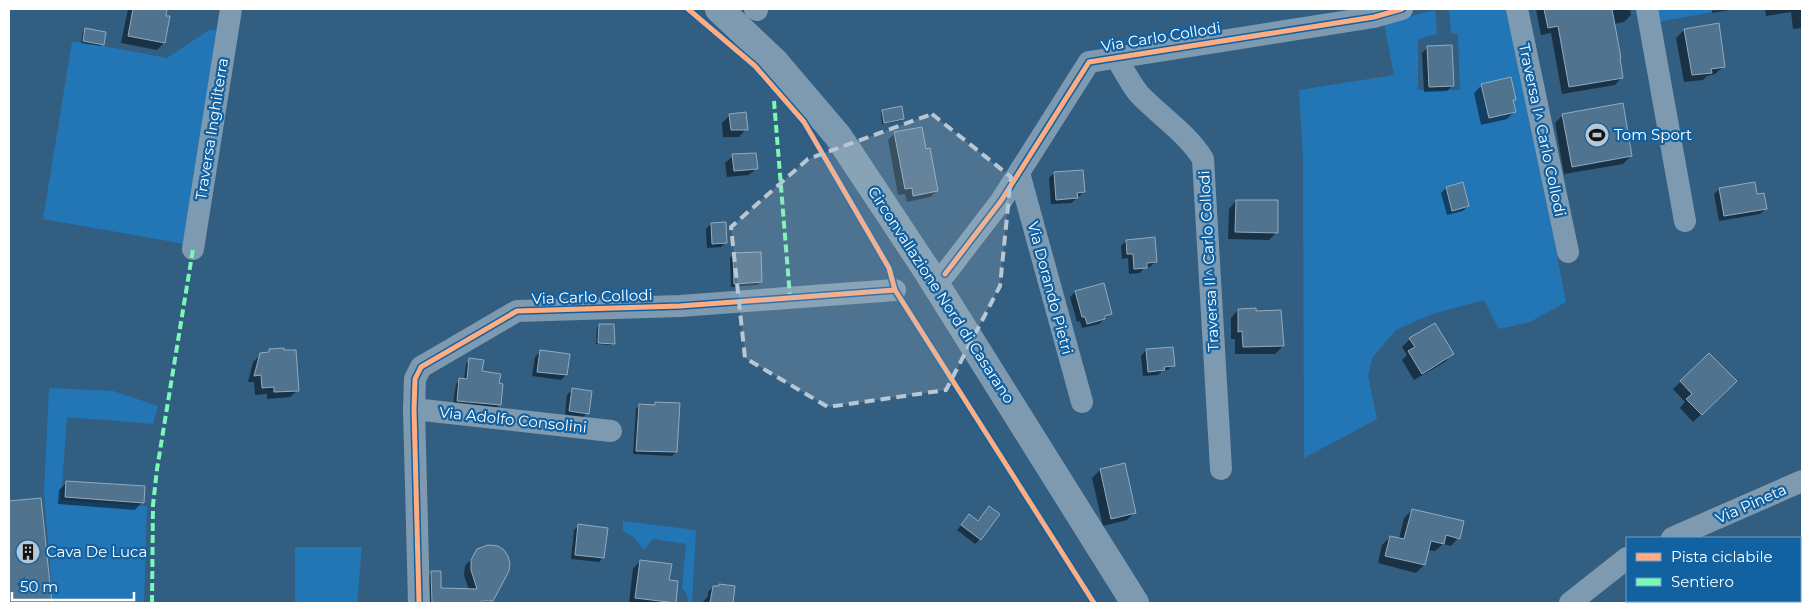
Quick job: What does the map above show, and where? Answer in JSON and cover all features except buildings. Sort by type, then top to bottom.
[{"type":"main road","name":"Circonvallazione Nord di Casarano","points":[[719,9],[775,62],[838,136],[926,269],[1135,603]]},
{"type":"street","name":"Traversa Inghilterra","points":[[193,249],[231,9]]},
{"type":"street","name":"Via Carlo Collodi","points":[[945,274],[1001,201],[1089,62],[1374,17],[1402,9]]},
{"type":"street","name":"Traversa I^ Carlo Collodi","points":[[1516,9],[1568,252]]},
{"type":"street","points":[[1647,9],[1685,222]]},
{"type":"street","name":"Traversa II^ Carlo Collodi","points":[[1116,57],[1138,92],[1188,139],[1203,159],[1221,469]]},
{"type":"street","name":"Via Dorando Pietri","points":[[1019,173],[1082,402]]},
{"type":"street","name":"Via Carlo Collodi","points":[[419,603],[414,409],[415,379],[422,367],[517,311],[680,306],[895,290]]},
{"type":"street","name":"Via Adolfo Consolini","points":[[414,409],[611,431]]},
{"type":"street","name":"Via Pineta","points":[[1674,537],[1802,482]]},
{"type":"street","points":[[1570,603],[1626,559]]},
{"type":"highlighted area","points":[[932,114],[1011,177],[1000,286],[946,390],[828,407],[745,358],[731,227],[808,159]]},
{"type":"shaded area","points":[[1449,9],[1513,9],[1531,122],[1566,302],[1530,322],[1499,329],[1484,300],[1432,314],[1396,330],[1372,358],[1368,376],[1377,419],[1304,458],[1303,159],[1299,90],[1394,75],[1384,23],[1435,10],[1437,34],[1418,39],[1418,90],[1460,90],[1458,34],[1451,33]]},
{"type":"shaded area","points":[[1657,9],[1729,9],[1659,22]]},
{"type":"shaded area","points":[[209,30],[218,30],[185,244],[43,219],[72,42],[82,42],[167,58]]},
{"type":"shaded area","points":[[49,388],[113,391],[158,406],[153,424],[67,417],[61,500],[147,506],[144,603],[53,603],[44,494]]},
{"type":"shaded area","points":[[623,521],[696,530],[692,603],[686,603],[688,600],[682,588],[686,544],[653,539],[644,550],[634,537],[623,531]]},
{"type":"shaded area","points":[[295,547],[362,547],[357,603],[295,603]]},
{"type":"marked path","points":[[774,101],[790,297]]},
{"type":"marked path","points":[[152,603],[153,505],[157,469],[193,249]]},
{"type":"cycle path","points":[[688,9],[755,66],[804,122],[889,268],[895,290],[1094,603]]},
{"type":"cycle path","points":[[945,274],[1001,201],[1089,62],[1374,17],[1402,9]]},
{"type":"cycle path","points":[[419,603],[414,409],[415,379],[421,367],[517,311],[680,306],[895,290]]},
{"type":"place","name":"Tom Sport","points":[[1597,135]]},
{"type":"place","name":"Cava De Luca","points":[[28,552]]}]
